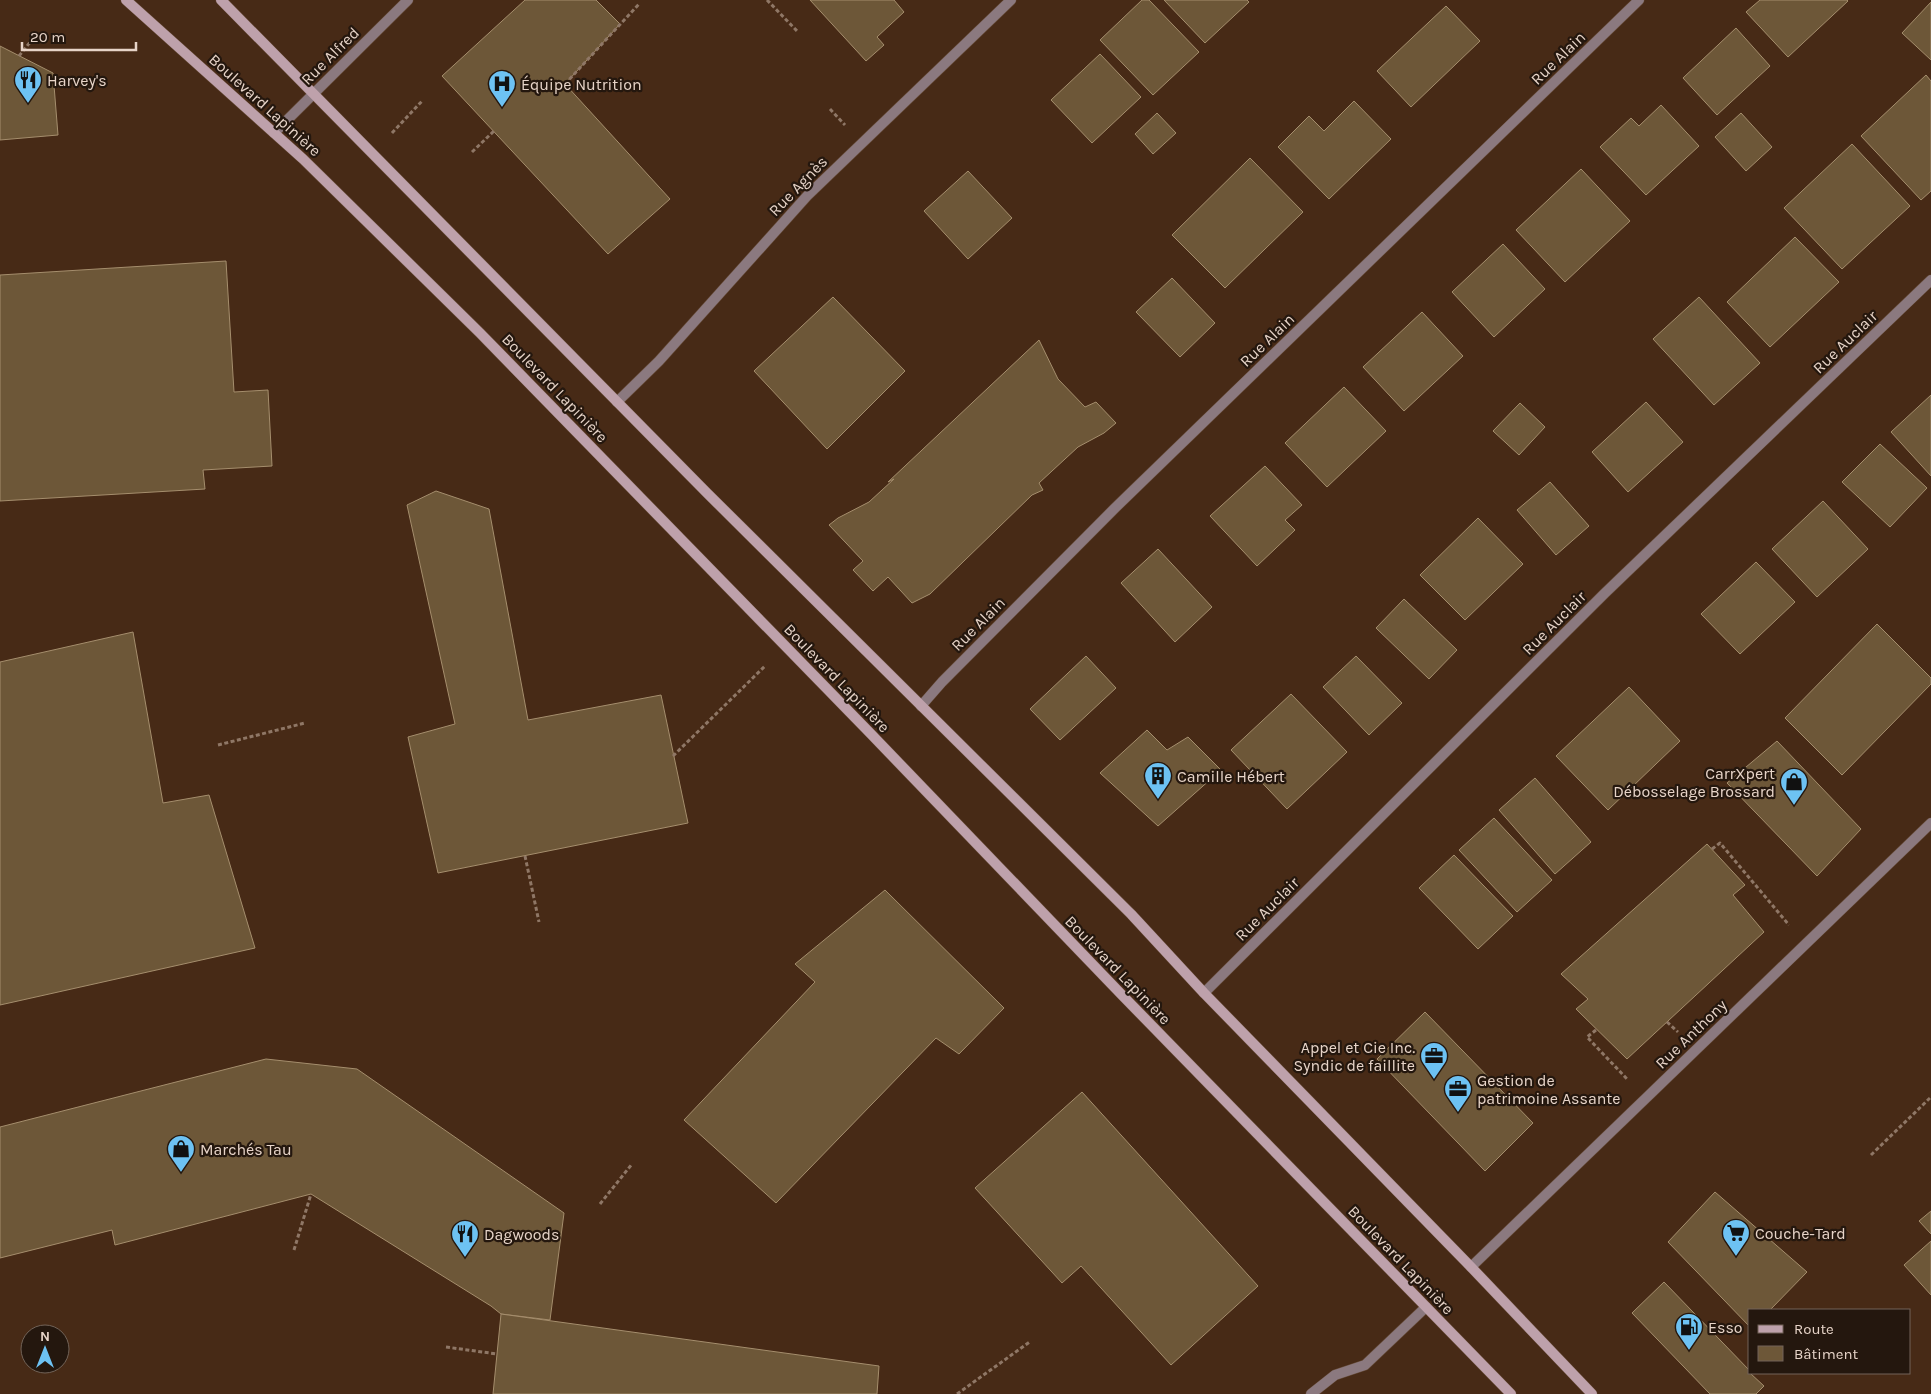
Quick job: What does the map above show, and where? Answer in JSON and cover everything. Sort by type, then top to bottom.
[{"type":"main road","name":"Boulevard Lapinière","points":[[126,0],[339,194],[480,333],[1511,1394]]},
{"type":"main road","points":[[221,0],[617,402],[1131,914],[1204,993],[1592,1394]]},
{"type":"street","name":"Rue Alfred","points":[[274,133],[408,0]]},
{"type":"street","name":"Rue Agnès","points":[[617,402],[659,361],[806,196],[1011,0]]},
{"type":"street","name":"Rue Alain","points":[[921,706],[942,682],[1115,508],[1639,0]]},
{"type":"street","name":"Rue Auclair","points":[[1204,993],[1605,593],[1931,280]]},
{"type":"street","name":"Rue Anthony","points":[[1471,1267],[1931,823]]},
{"type":"street","points":[[1311,1394],[1335,1375],[1365,1364],[1426,1307]]},
{"type":"path","points":[[767,0],[798,32]]},
{"type":"path","points":[[565,84],[639,4]]},
{"type":"path","points":[[19,56],[39,32]]},
{"type":"path","points":[[392,133],[423,100]]},
{"type":"path","points":[[472,152],[494,132]]},
{"type":"path","points":[[673,756],[765,666]]},
{"type":"path","points":[[218,746],[306,723]]},
{"type":"path","points":[[1712,849],[1720,843],[1805,945]]},
{"type":"path","points":[[525,856],[539,922]]},
{"type":"path","points":[[1596,1030],[1587,1037],[1646,1099]]},
{"type":"path","points":[[1871,1155],[1931,1097]]},
{"type":"path","points":[[600,1204],[632,1164]]},
{"type":"path","points":[[294,1250],[311,1194]]},
{"type":"path","points":[[957,1394],[1031,1341]]},
{"type":"path","points":[[446,1347],[497,1354]]},
{"type":"building","points":[[525,0],[596,0],[620,24],[565,84],[670,199],[608,254],[442,76]]},
{"type":"building","points":[[810,0],[894,0],[904,12],[877,37],[884,45],[866,61]]},
{"type":"building","points":[[1142,0],[1149,0],[1199,52],[1153,95],[1100,40]]},
{"type":"building","points":[[1164,0],[1247,0],[1249,2],[1205,43]]},
{"type":"building","points":[[1760,0],[1848,1],[1788,57],[1746,12]]},
{"type":"building","points":[[1931,2],[1931,60],[1902,33]]},
{"type":"building","points":[[1446,6],[1480,41],[1411,107],[1377,71]]},
{"type":"building","points":[[1736,28],[1770,66],[1717,115],[1683,78]]},
{"type":"building","name":"Harvey's","points":[[0,46],[53,73],[58,135],[0,140]]},
{"type":"building","points":[[1100,54],[1141,97],[1092,143],[1051,100]]},
{"type":"building","points":[[1926,75],[1931,81],[1931,191],[1921,200],[1861,136]]},
{"type":"building","points":[[1354,101],[1391,139],[1329,199],[1278,147],[1309,116],[1324,131]]},
{"type":"building","points":[[1661,105],[1699,146],[1646,195],[1600,147],[1631,118],[1639,126]]},
{"type":"building","points":[[1157,113],[1176,133],[1153,154],[1135,134]]},
{"type":"building","points":[[1741,113],[1772,147],[1746,171],[1715,137]]},
{"type":"building","points":[[1852,144],[1910,206],[1842,269],[1784,208]]},
{"type":"building","points":[[1250,158],[1303,212],[1225,288],[1172,235]]},
{"type":"building","points":[[1581,169],[1630,221],[1565,282],[1516,230]]},
{"type":"building","points":[[968,171],[1012,218],[968,259],[924,211]]},
{"type":"building","points":[[1795,237],[1839,282],[1770,347],[1727,302]]},
{"type":"building","points":[[1503,244],[1545,289],[1494,337],[1452,292]]},
{"type":"building","points":[[226,261],[234,392],[268,390],[272,466],[203,470],[205,489],[0,501],[0,275]]},
{"type":"building","points":[[1172,278],[1215,323],[1180,357],[1136,312]]},
{"type":"building","points":[[833,297],[905,371],[827,449],[754,371]]},
{"type":"building","points":[[1699,297],[1760,363],[1714,405],[1653,339]]},
{"type":"building","points":[[1422,312],[1463,356],[1404,411],[1363,367]]},
{"type":"building","points":[[1039,340],[1058,379],[1085,407],[1096,402],[1116,423],[1104,433],[1078,447],[1039,483],[1043,490],[1032,495],[930,594],[912,603],[888,577],[873,591],[853,570],[863,561],[829,525],[838,518],[869,502]]},
{"type":"building","points":[[1344,387],[1386,431],[1327,487],[1285,443]]},
{"type":"building","points":[[1931,395],[1931,476],[1891,432]]},
{"type":"building","points":[[1646,402],[1683,442],[1628,492],[1592,452]]},
{"type":"building","points":[[1520,403],[1545,427],[1519,455],[1493,431]]},
{"type":"building","points":[[1880,444],[1927,488],[1890,527],[1842,482]]},
{"type":"building","points":[[1265,466],[1302,505],[1285,520],[1295,530],[1257,566],[1210,516]]},
{"type":"building","points":[[1550,482],[1589,526],[1556,555],[1517,510]]},
{"type":"building","points":[[436,491],[489,509],[528,720],[661,695],[688,823],[438,873],[408,737],[455,724],[407,505]]},
{"type":"building","points":[[1823,501],[1868,549],[1817,597],[1772,549]]},
{"type":"building","points":[[1478,518],[1523,564],[1465,620],[1420,575]]},
{"type":"building","points":[[1158,549],[1212,607],[1175,642],[1121,583]]},
{"type":"building","points":[[1756,562],[1795,602],[1740,654],[1701,614]]},
{"type":"building","points":[[1404,599],[1457,650],[1429,679],[1376,628]]},
{"type":"building","points":[[1877,624],[1931,678],[1931,684],[1842,775],[1785,718]]},
{"type":"building","points":[[133,632],[163,803],[209,795],[255,948],[0,1005],[0,662]]},
{"type":"building","points":[[1086,656],[1116,688],[1060,740],[1030,709]]},
{"type":"building","points":[[1356,656],[1402,703],[1369,735],[1323,687]]},
{"type":"building","points":[[1629,687],[1680,741],[1608,810],[1556,756]]},
{"type":"building","points":[[1291,694],[1347,752],[1287,809],[1231,750]]},
{"type":"building","name":"Camille Hébert","points":[[1147,730],[1167,750],[1188,737],[1221,770],[1158,826],[1100,773]]},
{"type":"building","name":"CarrXpert Débosselage Brossard","points":[[1777,741],[1861,829],[1817,876],[1727,783]]},
{"type":"building","points":[[1535,778],[1591,842],[1555,874],[1499,810]]},
{"type":"building","points":[[1494,818],[1552,880],[1517,912],[1459,850]]},
{"type":"building","points":[[1707,844],[1745,885],[1733,895],[1764,932],[1627,1059],[1576,1009],[1588,999],[1561,974]]},
{"type":"building","points":[[1454,855],[1513,916],[1478,949],[1419,888]]},
{"type":"building","points":[[885,890],[1004,1008],[959,1054],[936,1038],[776,1203],[684,1120],[815,982],[795,964]]},
{"type":"building","points":[[1425,1012],[1533,1123],[1485,1171],[1377,1059]]},
{"type":"building","points":[[266,1059],[357,1069],[564,1213],[550,1320],[501,1314],[311,1194],[115,1245],[112,1230],[0,1258],[0,1127]]},
{"type":"building","points":[[1082,1092],[1258,1286],[1171,1365],[1081,1266],[1062,1283],[975,1188]]},
{"type":"building","name":"Couche-Tard","points":[[1715,1192],[1807,1272],[1771,1309],[1748,1309],[1748,1325],[1668,1242]]},
{"type":"building","points":[[1931,1211],[1931,1234],[1919,1221]]},
{"type":"building","points":[[1931,1241],[1931,1295],[1904,1265]]},
{"type":"building","points":[[1664,1282],[1748,1369],[1748,1374],[1751,1374],[1764,1386],[1756,1394],[1710,1394],[1632,1313]]},
{"type":"building","points":[[501,1314],[879,1366],[877,1394],[493,1394]]},
{"type":"place","name":"Harvey's","points":[[28,104]]},
{"type":"place","name":"Équipe Nutrition","points":[[502,108]]},
{"type":"place","name":"Camille Hébert","points":[[1158,800]]},
{"type":"place","name":"CarrXpert Débosselage Brossard","points":[[1794,806]]},
{"type":"place","name":"Appel et Cie Inc. Syndic de faillite","points":[[1434,1080]]},
{"type":"place","name":"Gestion de patrimoine Assante","points":[[1458,1113]]},
{"type":"place","name":"Marchés Tau","points":[[181,1173]]},
{"type":"place","name":"Couche-Tard","points":[[1736,1257]]},
{"type":"place","name":"Dagwoods","points":[[465,1258]]},
{"type":"place","name":"Esso","points":[[1689,1351]]}]
